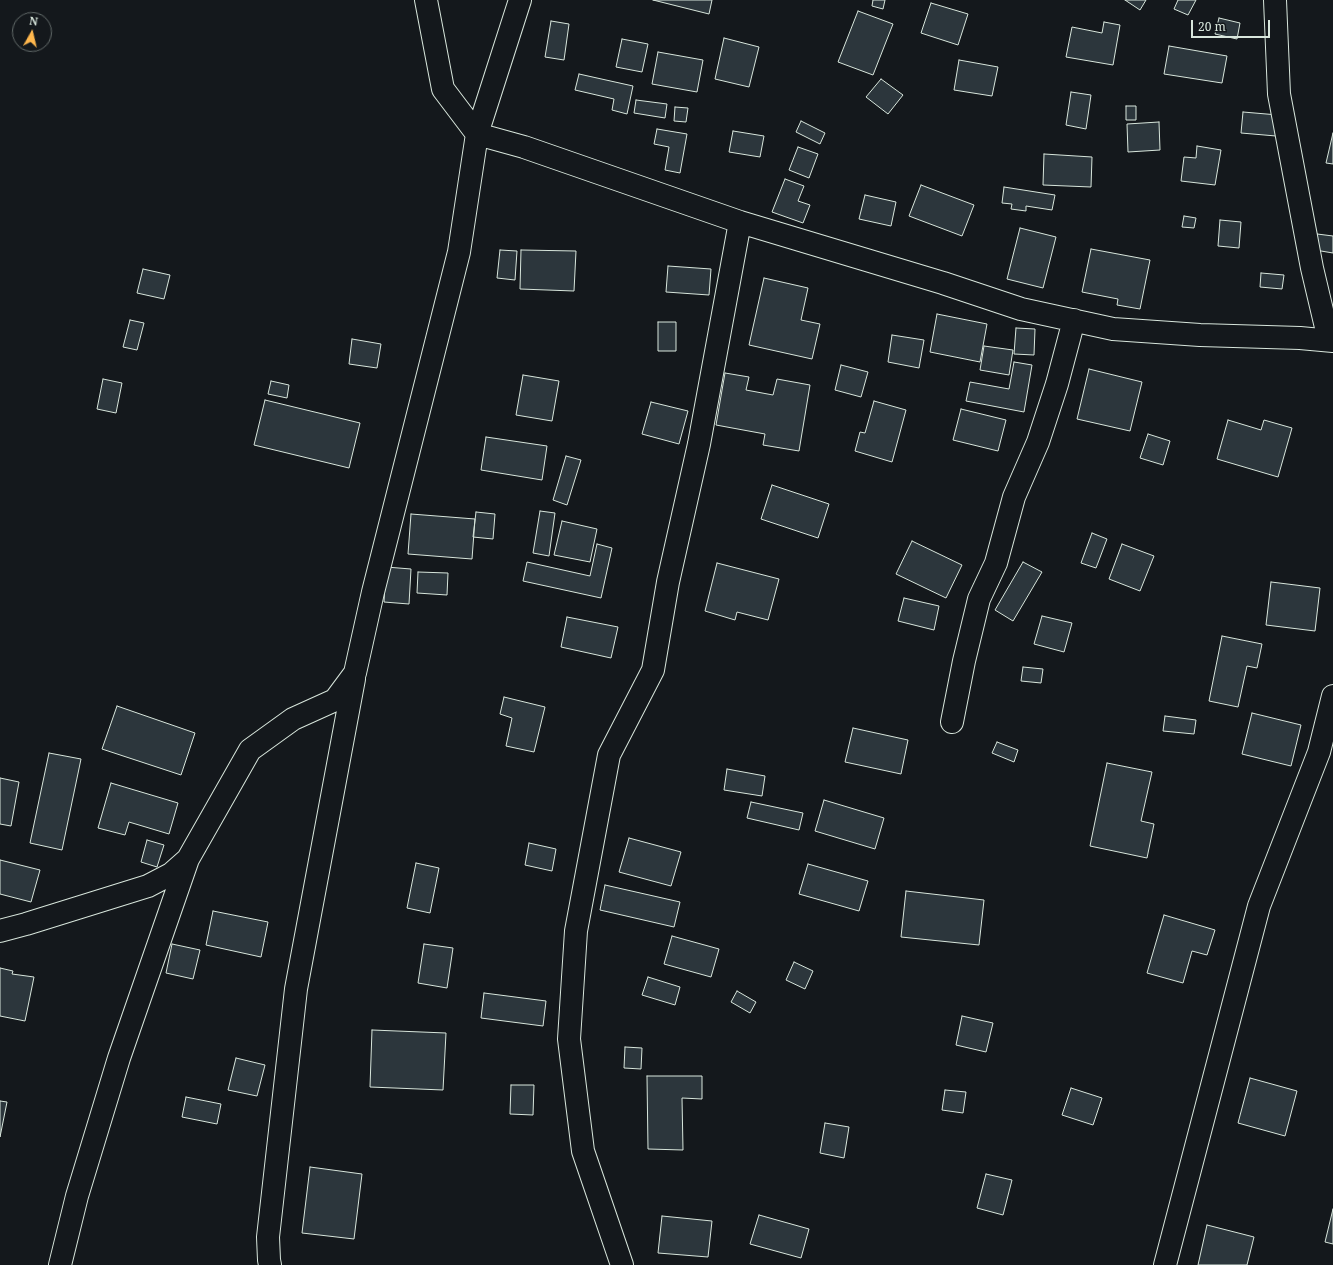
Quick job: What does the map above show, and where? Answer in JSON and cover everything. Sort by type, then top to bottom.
[{"type":"street","points":[[426,0],[443,89],[477,134],[530,149],[740,222],[943,283],[1021,309],[1114,329],[1200,335],[1331,340],[1312,268],[1279,94],[1275,0]]},
{"type":"street","points":[[270,1265],[268,1260],[268,1237],[296,989],[355,673],[374,585],[459,252],[477,134],[520,0]]},
{"type":"street","points":[[622,1265],[583,1151],[569,1039],[576,930],[609,755],[653,670],[668,582],[698,444],[740,222]]},
{"type":"street","points":[[952,722],[964,661],[979,599],[996,563],[1014,496],[1038,442],[1058,384],[1074,320]]},
{"type":"street","points":[[60,1265],[77,1196],[119,1058],[188,859],[250,750],[293,719],[335,700],[355,673]]},
{"type":"street","points":[[1165,1265],[1259,906],[1319,752],[1333,696]]},
{"type":"street","points":[[0,931],[148,886],[171,874],[188,859]]},
{"type":"building","points":[[653,0],[712,0],[709,14]]},
{"type":"building","points":[[873,0],[885,0],[883,9],[872,6]]},
{"type":"building","points":[[1125,0],[1146,0],[1140,10]]},
{"type":"building","points":[[1178,0],[1196,0],[1188,15],[1174,9]]},
{"type":"building","points":[[931,3],[968,14],[958,45],[921,33]]},
{"type":"building","points":[[858,11],[893,24],[873,75],[838,62]]},
{"type":"building","points":[[1219,18],[1240,23],[1237,39],[1215,34]]},
{"type":"building","points":[[551,21],[569,24],[564,60],[545,57]]},
{"type":"building","points":[[1104,22],[1120,25],[1113,65],[1066,57],[1072,27],[1102,33]]},
{"type":"building","points":[[724,38],[759,47],[749,87],[715,79]]},
{"type":"building","points":[[622,39],[648,44],[642,72],[616,67]]},
{"type":"building","points":[[1169,46],[1227,56],[1222,83],[1164,74]]},
{"type":"building","points":[[658,52],[703,60],[697,92],[652,84]]},
{"type":"building","points":[[959,60],[998,67],[992,96],[954,90]]},
{"type":"building","points":[[579,74],[633,86],[627,114],[612,110],[614,99],[575,90]]},
{"type":"building","points":[[881,79],[903,95],[888,114],[866,97]]},
{"type":"building","points":[[1071,92],[1091,95],[1086,129],[1066,125]]},
{"type":"building","points":[[636,100],[667,104],[665,118],[634,113]]},
{"type":"building","points":[[1126,106],[1136,106],[1136,120],[1126,120]]},
{"type":"building","points":[[675,107],[688,108],[686,122],[674,121]]},
{"type":"building","points":[[1243,112],[1278,115],[1276,136],[1241,133]]},
{"type":"building","points":[[801,121],[825,133],[820,144],[796,132]]},
{"type":"building","points":[[1159,122],[1160,150],[1128,152],[1127,124]]},
{"type":"building","points":[[657,129],[687,134],[680,173],[665,170],[669,147],[654,144]]},
{"type":"building","points":[[733,131],[764,136],[760,157],[729,152]]},
{"type":"building","points":[[1333,133],[1333,164],[1326,163]]},
{"type":"building","points":[[1197,146],[1221,150],[1215,185],[1181,181],[1184,157],[1196,158]]},
{"type":"building","points":[[798,147],[818,154],[809,178],[789,170]]},
{"type":"building","points":[[1044,154],[1092,157],[1091,187],[1043,185]]},
{"type":"building","points":[[785,179],[804,186],[798,201],[810,205],[803,223],[772,212]]},
{"type":"building","points":[[921,185],[974,205],[962,236],[909,216]]},
{"type":"building","points":[[1004,187],[1055,195],[1052,210],[1026,206],[1026,211],[1011,209],[1012,204],[1002,203]]},
{"type":"building","points":[[865,195],[896,202],[891,226],[859,219]]},
{"type":"building","points":[[1184,216],[1196,218],[1194,228],[1182,227]]},
{"type":"building","points":[[1220,220],[1241,222],[1239,248],[1218,246]]},
{"type":"building","points":[[1020,228],[1056,237],[1043,288],[1007,279]]},
{"type":"building","points":[[1317,234],[1333,236],[1333,253],[1315,250]]},
{"type":"building","points":[[1091,249],[1150,260],[1140,309],[1117,305],[1118,299],[1082,292]]},
{"type":"building","points":[[500,250],[517,251],[515,280],[497,278]]},
{"type":"building","points":[[521,250],[576,251],[574,291],[520,289]]},
{"type":"building","points":[[668,266],[711,269],[709,295],[666,292]]},
{"type":"building","points":[[143,269],[170,275],[164,299],[137,293]]},
{"type":"building","points":[[1261,273],[1284,275],[1282,289],[1260,287]]},
{"type":"building","points":[[764,278],[808,288],[801,320],[820,324],[812,359],[749,345]]},
{"type":"building","points":[[937,314],[987,324],[980,362],[930,352]]},
{"type":"building","points":[[130,320],[144,323],[137,350],[123,347]]},
{"type":"building","points":[[658,322],[676,322],[676,351],[658,351]]},
{"type":"building","points":[[1016,328],[1035,329],[1034,355],[1014,354]]},
{"type":"building","points":[[892,335],[924,340],[919,368],[888,362]]},
{"type":"building","points":[[352,339],[381,344],[377,368],[349,364]]},
{"type":"building","points":[[984,346],[1013,350],[1009,375],[980,370]]},
{"type":"building","points":[[1014,362],[1032,365],[1024,412],[966,401],[970,382],[1009,389]]},
{"type":"building","points":[[841,365],[868,372],[861,397],[835,390]]},
{"type":"building","points":[[1089,369],[1142,382],[1130,431],[1077,419]]},
{"type":"building","points":[[725,373],[749,377],[746,390],[773,395],[777,379],[810,385],[799,451],[763,445],[765,434],[716,425]]},
{"type":"building","points":[[523,375],[559,381],[552,421],[516,415]]},
{"type":"building","points":[[103,379],[122,383],[116,413],[97,409]]},
{"type":"building","points":[[271,381],[289,385],[287,398],[268,394]]},
{"type":"building","points":[[265,400],[360,423],[349,468],[254,445]]},
{"type":"building","points":[[874,401],[906,410],[892,462],[855,451],[860,432],[865,433]]},
{"type":"building","points":[[651,402],[688,411],[679,444],[642,434]]},
{"type":"building","points":[[961,409],[1006,420],[998,451],[953,440]]},
{"type":"building","points":[[1228,420],[1261,430],[1264,420],[1292,428],[1278,477],[1217,459]]},
{"type":"building","points":[[1148,434],[1170,441],[1163,465],[1140,458]]},
{"type":"building","points":[[486,437],[547,446],[542,480],[481,470]]},
{"type":"building","points":[[566,456],[581,460],[567,505],[553,500]]},
{"type":"building","points":[[772,485],[829,504],[818,538],[761,519]]},
{"type":"building","points":[[540,511],[555,513],[549,556],[533,553]]},
{"type":"building","points":[[476,512],[495,514],[493,539],[473,537]]},
{"type":"building","points":[[411,514],[475,519],[472,559],[408,554]]},
{"type":"building","points":[[562,521],[597,529],[590,562],[554,555]]},
{"type":"building","points":[[1092,533],[1107,539],[1096,568],[1081,563]]},
{"type":"building","points":[[912,541],[962,565],[946,598],[896,574]]},
{"type":"building","points":[[597,544],[612,548],[601,598],[523,581],[527,562],[590,576]]},
{"type":"building","points":[[1122,544],[1154,556],[1140,591],[1109,579]]},
{"type":"building","points":[[1023,562],[1042,572],[1013,621],[995,610]]},
{"type":"building","points":[[717,563],[779,579],[768,620],[737,612],[735,620],[705,611]]},
{"type":"building","points":[[386,567],[411,569],[409,604],[384,602]]},
{"type":"building","points":[[418,572],[448,573],[447,595],[417,593]]},
{"type":"building","points":[[1271,582],[1320,588],[1315,631],[1266,625]]},
{"type":"building","points":[[904,598],[939,606],[934,630],[898,621]]},
{"type":"building","points":[[1042,616],[1072,623],[1064,652],[1034,644]]},
{"type":"building","points":[[567,617],[618,627],[611,658],[561,647]]},
{"type":"building","points":[[1222,636],[1262,644],[1257,668],[1247,666],[1238,707],[1209,701]]},
{"type":"building","points":[[1023,667],[1043,669],[1041,683],[1021,681]]},
{"type":"building","points":[[504,697],[545,707],[534,752],[506,746],[512,718],[500,714]]},
{"type":"building","points":[[117,706],[195,733],[181,775],[102,749]]},
{"type":"building","points":[[1252,713],[1301,725],[1291,766],[1242,754]]},
{"type":"building","points":[[1165,716],[1196,720],[1194,734],[1163,731]]},
{"type":"building","points":[[853,728],[908,740],[901,774],[845,762]]},
{"type":"building","points":[[997,742],[1018,750],[1014,762],[992,753]]},
{"type":"building","points":[[49,753],[81,759],[62,850],[30,843]]},
{"type":"building","points":[[1107,763],[1152,772],[1141,821],[1154,824],[1147,858],[1090,846]]},
{"type":"building","points":[[727,769],[765,776],[762,796],[724,790]]},
{"type":"building","points":[[0,778],[19,782],[11,826],[0,824]]},
{"type":"building","points":[[111,783],[178,803],[169,834],[129,822],[125,835],[98,828]]},
{"type":"building","points":[[824,800],[884,818],[875,849],[815,831]]},
{"type":"building","points":[[751,802],[803,813],[799,830],[747,818]]},
{"type":"building","points":[[629,838],[681,852],[671,886],[619,872]]},
{"type":"building","points":[[147,840],[164,845],[157,867],[141,862]]},
{"type":"building","points":[[529,843],[556,849],[552,871],[525,865]]},
{"type":"building","points":[[0,860],[40,870],[31,902],[0,894]]},
{"type":"building","points":[[416,863],[439,868],[430,913],[407,908]]},
{"type":"building","points":[[808,864],[868,881],[859,911],[799,894]]},
{"type":"building","points":[[605,885],[680,902],[674,927],[600,910]]},
{"type":"building","points":[[906,891],[984,900],[979,945],[901,937]]},
{"type":"building","points":[[213,911],[268,922],[261,957],[206,945]]},
{"type":"building","points":[[1164,915],[1215,930],[1207,955],[1192,951],[1183,983],[1147,973]]},
{"type":"building","points":[[672,936],[719,949],[711,977],[664,964]]},
{"type":"building","points":[[172,944],[200,950],[193,979],[166,973]]},
{"type":"building","points":[[424,944],[453,948],[447,988],[418,983]]},
{"type":"building","points":[[794,962],[813,971],[805,989],[786,980]]},
{"type":"building","points":[[0,968],[13,971],[12,974],[34,977],[25,1021],[0,1016]]},
{"type":"building","points":[[648,977],[680,987],[675,1005],[642,995]]},
{"type":"building","points":[[737,991],[756,1002],[750,1013],[731,1002]]},
{"type":"building","points":[[484,993],[546,1001],[543,1026],[481,1018]]},
{"type":"building","points":[[962,1016],[993,1023],[986,1052],[956,1045]]},
{"type":"building","points":[[372,1030],[446,1033],[443,1090],[370,1087]]},
{"type":"building","points":[[625,1047],[642,1048],[641,1069],[624,1068]]},
{"type":"building","points":[[236,1058],[265,1065],[257,1096],[228,1090]]},
{"type":"building","points":[[647,1076],[702,1076],[702,1099],[682,1098],[683,1150],[648,1149]]},
{"type":"building","points":[[1250,1078],[1297,1091],[1285,1136],[1238,1123]]},
{"type":"building","points":[[511,1085],[534,1085],[533,1115],[510,1114]]},
{"type":"building","points":[[1071,1088],[1102,1098],[1093,1125],[1062,1115]]},
{"type":"building","points":[[945,1090],[966,1092],[963,1113],[942,1110]]},
{"type":"building","points":[[186,1097],[221,1104],[217,1124],[182,1117]]},
{"type":"building","points":[[0,1101],[7,1102],[0,1137]]},
{"type":"building","points":[[825,1123],[849,1127],[844,1158],[820,1153]]},
{"type":"building","points":[[310,1167],[362,1174],[354,1239],[302,1233]]},
{"type":"building","points":[[986,1174],[1012,1180],[1003,1215],[977,1208]]},
{"type":"building","points":[[1333,1209],[1333,1244],[1325,1242]]},
{"type":"building","points":[[759,1215],[809,1229],[801,1258],[750,1244]]},
{"type":"building","points":[[662,1216],[712,1221],[708,1257],[658,1253]]},
{"type":"building","points":[[1207,1225],[1254,1237],[1247,1265],[1198,1265]]}]
